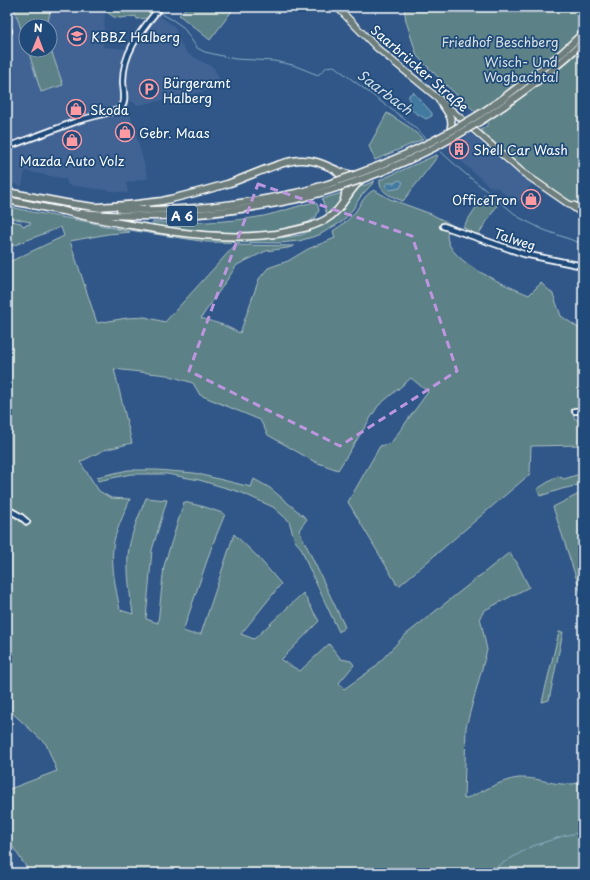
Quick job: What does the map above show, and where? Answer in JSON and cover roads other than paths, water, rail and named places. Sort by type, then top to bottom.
[{"type":"highway","name":"A 6","points":[[503,102],[556,58],[583,33]]},
{"type":"highway","name":"A 6","points":[[7,200],[60,210],[117,216],[171,217],[226,212],[302,195],[388,163],[442,137],[503,102],[544,76],[583,42]]},
{"type":"highway","points":[[439,98],[452,119],[451,135]]},
{"type":"highway","name":"A 6","points":[[98,207],[137,204],[176,197],[229,183],[292,161],[308,160],[353,175],[368,174],[444,140],[469,125]]},
{"type":"highway","name":"A 6","points":[[329,166],[340,174],[344,181],[346,188],[343,203]]},
{"type":"highway","points":[[60,210],[88,218],[168,232],[229,237],[269,234],[299,230],[326,219],[334,214],[356,184],[368,174]]},
{"type":"highway","name":"A 6","points":[[7,192],[66,204],[136,210],[200,208],[302,195]]},
{"type":"main road","name":"Saarbrücker Straße","points":[[337,7],[376,48],[439,98],[518,169],[565,202]]},
{"type":"main road","points":[[565,202],[583,210]]},
{"type":"main road","points":[[565,202],[583,214]]},
{"type":"street","points":[[7,147],[61,127],[118,110],[122,107],[124,100],[123,74],[127,54],[134,41],[160,7]]},
{"type":"street","name":"Talweg","points":[[443,226],[524,254],[583,266]]},
{"type":"street","points":[[575,411],[583,411]]},
{"type":"street","points":[[7,509],[20,516],[27,522]]},
{"type":"waterway","name":"Saarbach","points":[[115,7],[124,12],[139,10],[154,11]]},
{"type":"waterway","name":"Saarbach","points":[[160,13],[183,27],[197,48],[205,52],[235,59],[274,61],[293,65],[318,75],[327,67],[334,66],[412,125],[428,140]]},
{"type":"waterway","name":"Saarbach","points":[[438,149],[462,171],[520,218],[544,230],[583,244]]},
{"type":"waterway","points":[[486,873],[530,847],[563,836],[583,832]]},
{"type":"place","name":"KBBZ Halberg","points":[[77,36]]},
{"type":"place","name":"Bürgeramt Halberg","points":[[149,89]]},
{"type":"place","name":"Skoda","points":[[76,109]]},
{"type":"place","name":"Gebr. Maas","points":[[125,132]]},
{"type":"place","name":"Mazda Auto Volz","points":[[72,140]]},
{"type":"place","name":"Shell Car Wash","points":[[459,149]]},
{"type":"place","name":"OfficeTron","points":[[531,199]]},
{"type":"park label","name":"Friedhof Beschberg","points":[[500,41]]},
{"type":"park label","name":"Wisch- Und Wogbachtal","points":[[521,68]]}]
